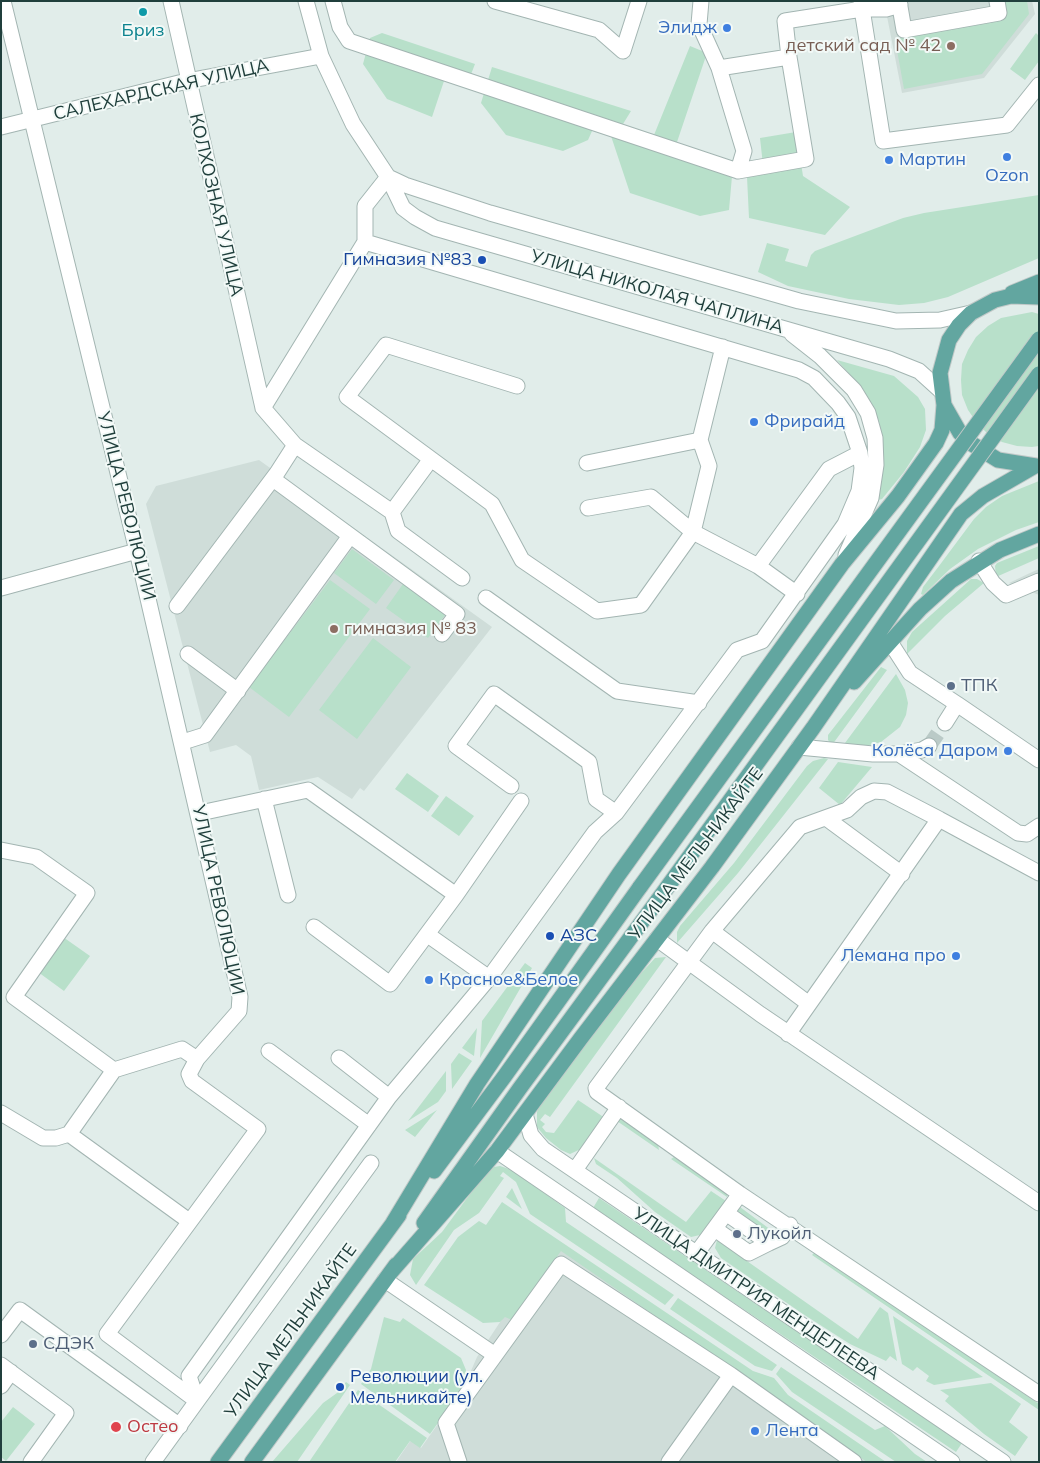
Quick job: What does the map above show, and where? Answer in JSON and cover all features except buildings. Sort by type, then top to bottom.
[{"type":"main road","points":[[971,313],[995,300],[1039,282]]},
{"type":"main road","points":[[995,300],[1011,296],[1039,297]]},
{"type":"main road","name":"УЛИЦА МЕЛЬНИКАЙТЕ","points":[[393,1223],[482,1076],[619,874],[842,564],[898,496],[936,443],[942,430],[940,373],[943,356],[954,333],[971,313]]},
{"type":"main road","name":"УЛИЦА МЕЛЬНИКАЙТЕ","points":[[218,1462],[393,1223],[504,1077],[1039,339]]},
{"type":"main road","name":"УЛИЦА МЕЛЬНИКАЙТЕ","points":[[252,1462],[520,1088],[1039,374]]},
{"type":"main road","points":[[942,398],[955,426],[972,444],[998,460],[1037,465]]},
{"type":"main road","name":"УЛИЦА МЕЛЬНИКАЙТЕ","points":[[387,1276],[497,1151],[657,939],[813,728],[961,514],[983,496],[1037,465]]},
{"type":"main road","points":[[813,728],[937,593],[979,562],[1000,550],[1039,534]]},
{"type":"street","name":"УЛИЦА РЕВОЛЮЦИИ","points":[[3,1],[200,813],[240,997],[239,1011],[212,1040]]},
{"type":"street","name":"КОЛХОЗНАЯ УЛИЦА","points":[[171,1],[187,81],[262,408]]},
{"type":"street","name":"УЛИЦА НИКОЛАЯ ЧАПЛИНА","points":[[306,1],[321,56],[353,124],[388,177],[403,208],[415,217],[435,228],[889,359],[919,371],[942,398]]},
{"type":"street","points":[[333,1],[340,27],[349,41],[738,171],[806,159],[785,21],[861,5],[886,9],[900,3],[904,30],[999,13],[997,1]]},
{"type":"street","points":[[495,1],[600,30],[623,51],[639,1]]},
{"type":"street","points":[[701,1],[699,24],[719,68],[744,151],[738,171]]},
{"type":"street","points":[[861,5],[882,141],[1006,125],[1039,85]]},
{"type":"street","name":"САЛЕХАРДСКАЯ УЛИЦА","points":[[1,127],[187,81],[321,56]]},
{"type":"street","points":[[719,68],[789,57]]},
{"type":"street","name":"УЛИЦА НИКОЛАЯ ЧАПЛИНА","points":[[388,177],[406,185],[490,213],[799,301],[896,321],[940,320],[971,313]]},
{"type":"street","points":[[388,177],[365,206],[365,242],[262,408],[295,445],[392,512],[398,531],[462,578]]},
{"type":"street","points":[[197,1401],[189,1376],[389,1097],[488,978],[595,832],[616,813],[737,650],[762,641],[845,524],[859,491],[862,468],[860,453],[848,417],[838,403],[814,378],[770,360],[365,242]]},
{"type":"street","points":[[787,330],[820,356],[854,390],[868,413],[875,438],[876,465],[871,498],[842,564]]},
{"type":"street","points":[[517,386],[386,345],[347,398],[492,504],[522,560],[597,611],[641,605],[693,532],[710,466],[700,440],[724,347]]},
{"type":"street","points":[[587,463],[700,440]]},
{"type":"street","points":[[178,606],[273,479],[295,445]]},
{"type":"street","points":[[758,566],[829,469],[860,453]]},
{"type":"street","points":[[392,512],[431,459]]},
{"type":"street","points":[[273,479],[457,614],[442,634]]},
{"type":"street","points":[[588,508],[651,497],[693,532],[758,566],[797,594]]},
{"type":"street","points":[[183,742],[206,735],[350,536]]},
{"type":"street","points":[[1,588],[137,551]]},
{"type":"street","points":[[979,562],[1006,596],[1039,581]]},
{"type":"street","points":[[486,598],[618,691],[699,703]]},
{"type":"street","points":[[762,641],[767,667]]},
{"type":"street","points":[[890,642],[910,673],[1039,760]]},
{"type":"street","points":[[188,654],[238,691]]},
{"type":"street","points":[[511,786],[456,746],[494,694],[589,762],[596,799],[616,813]]},
{"type":"street","points":[[945,723],[957,704]]},
{"type":"street","points":[[799,747],[873,754],[899,754],[922,750],[929,746]]},
{"type":"street","points":[[899,754],[1018,833],[1027,834],[1039,826]]},
{"type":"street","points":[[200,813],[308,790],[456,895]]},
{"type":"street","points":[[1039,873],[887,792],[874,791],[861,797],[847,810],[800,827],[688,961],[597,1084],[597,1092],[740,1194],[1039,1394]]},
{"type":"street","points":[[264,799],[288,895]]},
{"type":"street","points":[[314,927],[390,984],[428,935],[521,801]]},
{"type":"street","points":[[826,818],[902,874]]},
{"type":"street","points":[[788,1034],[939,819]]},
{"type":"street","points":[[1,850],[36,857],[87,893],[14,997],[114,1070]]},
{"type":"street","points":[[712,931],[809,1004]]},
{"type":"street","points":[[428,935],[488,978]]},
{"type":"street","points":[[657,939],[788,1034],[1039,1204]]},
{"type":"street","points":[[69,1134],[114,1070],[212,1040]]},
{"type":"street","points":[[197,1401],[108,1334],[258,1129],[192,1081],[189,1074],[197,1059],[212,1040]]},
{"type":"street","points":[[182,1050],[197,1059]]},
{"type":"street","points":[[269,1051],[369,1125]]},
{"type":"street","points":[[339,1058],[389,1097]]},
{"type":"street","points":[[575,1170],[618,1106]]},
{"type":"street","points":[[1,1113],[43,1138],[69,1134],[189,1221]]},
{"type":"street","name":"УЛИЦА ДМИТРИЯ МЕНДЕЛЕЕВА","points":[[525,1114],[527,1127],[536,1143],[1003,1462]]},
{"type":"street","name":"УЛИЦА ДМИТРИЯ МЕНДЕЛЕЕВА","points":[[497,1151],[952,1462]]},
{"type":"street","points":[[153,1462],[371,1163]]},
{"type":"street","points":[[696,1254],[740,1194]]},
{"type":"street","points":[[726,1214],[769,1243]]},
{"type":"street","points":[[715,1229],[749,1252],[782,1237],[790,1226]]},
{"type":"street","points":[[458,1462],[446,1423],[561,1264],[731,1375],[854,1462]]},
{"type":"street","points":[[387,1276],[495,1355]]},
{"type":"street","points":[[1,1335],[20,1310],[180,1426]]},
{"type":"street","points":[[1,1386],[6,1369],[66,1413],[31,1462]]},
{"type":"street","points":[[669,1462],[731,1375]]},
{"type":"shaded area","name":"детский сад № 42","points":[[884,1],[1032,1],[1035,14],[984,78],[902,93]]},
{"type":"shaded area","name":"гимназия № 83","points":[[259,460],[492,627],[364,791],[360,788],[352,799],[318,777],[259,790],[251,756],[236,745],[210,752],[146,504],[156,486]]},
{"type":"shaded area","points":[[1039,569],[1039,595],[1009,583],[1030,573]]},
{"type":"shaded area","points":[[557,1241],[884,1462],[396,1462],[411,1440],[421,1448],[464,1387],[477,1357]]},
{"type":"green space","points":[[1003,1],[1027,1],[1029,14],[982,74],[904,89],[895,39],[1005,16]]},
{"type":"green space","points":[[382,33],[475,64],[470,77],[445,78],[432,117],[387,99],[363,64],[370,38]]},
{"type":"green space","points":[[1036,33],[1039,36],[1039,61],[1025,80],[1010,69]]},
{"type":"green space","points":[[690,46],[707,53],[676,145],[733,165],[729,210],[700,216],[630,193],[610,133],[654,135]]},
{"type":"green space","points":[[492,67],[631,111],[623,124],[597,120],[588,140],[563,151],[506,135],[481,103]]},
{"type":"green space","points":[[796,132],[803,176],[850,207],[825,235],[749,218],[747,177],[764,174],[760,138]]},
{"type":"green space","points":[[1039,195],[1039,258],[948,297],[924,303],[899,305],[849,299],[788,286],[758,272],[767,243],[789,249],[785,261],[807,267],[811,255],[815,251],[903,218]]},
{"type":"green space","points":[[1032,312],[1039,314],[1039,446],[1032,447],[1002,442],[988,434],[968,410],[962,395],[961,380],[962,364],[976,337],[1001,318]]},
{"type":"green space","points":[[837,360],[894,376],[918,397],[925,409],[926,430],[920,447],[904,472],[882,499],[878,500],[882,437],[879,421],[863,389]]},
{"type":"green space","points":[[1039,481],[1039,522],[1016,530],[978,549],[950,569],[923,595],[921,594],[923,587],[974,519],[986,507],[1002,496]]},
{"type":"green space","points":[[1039,546],[1039,558],[996,577],[995,566],[997,563]]},
{"type":"green space","points":[[352,549],[394,580],[376,604],[334,573]]},
{"type":"green space","points":[[971,579],[977,579],[984,583],[945,616],[907,654],[907,641],[912,632]]},
{"type":"green space","points":[[330,580],[370,609],[289,717],[249,687]]},
{"type":"green space","points":[[403,584],[445,615],[428,638],[386,608]]},
{"type":"green space","points":[[373,638],[411,667],[357,739],[319,710]]},
{"type":"green space","points":[[881,667],[887,670],[832,745],[828,740],[828,735]]},
{"type":"green space","points":[[896,674],[905,690],[908,703],[906,715],[900,727],[881,742],[862,747],[842,747]]},
{"type":"green space","points":[[824,758],[828,759],[738,873],[677,943],[677,932],[680,926],[734,863],[807,766],[813,761]]},
{"type":"green space","points":[[838,762],[872,767],[840,805],[819,788]]},
{"type":"green space","points":[[407,773],[439,796],[428,812],[395,789]]},
{"type":"green space","points":[[446,796],[474,816],[459,836],[431,816]]},
{"type":"green space","points":[[63,937],[90,956],[64,991],[38,972]]},
{"type":"green space","points":[[666,957],[550,1117],[545,1114],[540,1120],[545,1124],[542,1127],[546,1132],[554,1133],[578,1100],[605,1118],[583,1148],[570,1154],[561,1150],[546,1138],[537,1127],[537,1112],[540,1104],[634,981],[655,958]]},
{"type":"green space","points":[[525,963],[532,968],[480,1058],[482,1021]]},
{"type":"green space","points":[[477,1028],[474,1056],[462,1048]]},
{"type":"green space","points":[[459,1053],[472,1061],[452,1089],[451,1064]]},
{"type":"green space","points":[[446,1071],[446,1091],[438,1102],[408,1121]]},
{"type":"green space","points":[[437,1110],[415,1137],[405,1130]]},
{"type":"green space","points":[[619,1118],[658,1144],[659,1150],[617,1121]]},
{"type":"green space","points":[[674,1157],[727,1193],[727,1197],[671,1159]]},
{"type":"green space","points":[[594,1158],[686,1222],[711,1191],[726,1201],[700,1235],[691,1237],[655,1212],[617,1178],[596,1164]]},
{"type":"green space","points":[[500,1166],[512,1170],[565,1208],[566,1222],[674,1295],[665,1305],[530,1214],[516,1182],[503,1172],[500,1176],[504,1178],[479,1213],[454,1230],[416,1285],[410,1275],[413,1259],[442,1232],[484,1175],[494,1167]]},
{"type":"green space","points":[[512,1188],[522,1209],[506,1197]]},
{"type":"green space","points":[[599,1198],[962,1443],[956,1452],[593,1208]]},
{"type":"green space","points":[[502,1202],[753,1371],[774,1378],[788,1395],[886,1462],[867,1462],[561,1251],[512,1320],[505,1317],[500,1322],[483,1323],[424,1285],[458,1237],[479,1221],[486,1225]]},
{"type":"green space","points":[[740,1207],[771,1230],[768,1234],[735,1215]]},
{"type":"green space","points":[[717,1240],[858,1339],[880,1307],[888,1313],[897,1361],[890,1356],[886,1361],[850,1344],[803,1314],[721,1258],[715,1248]]},
{"type":"green space","points":[[818,1253],[1039,1404],[1039,1410],[812,1255]]},
{"type":"green space","points":[[678,1298],[777,1365],[772,1371],[755,1366],[670,1309]]},
{"type":"green space","points":[[893,1316],[983,1377],[934,1385],[926,1381],[929,1376],[917,1367],[913,1371],[902,1364]]},
{"type":"green space","points":[[384,1317],[400,1322],[403,1318],[461,1358],[466,1370],[464,1387],[430,1434],[361,1384],[371,1369]]},
{"type":"green space","points":[[781,1367],[875,1430],[885,1426],[915,1454],[927,1462],[896,1462],[792,1392],[776,1374]]},
{"type":"green space","points":[[346,1382],[350,1385],[297,1462],[272,1462],[323,1403],[337,1393]]},
{"type":"green space","points":[[991,1383],[1021,1404],[1009,1422],[1028,1437],[1015,1456],[984,1434],[945,1401],[949,1396],[940,1390]]},
{"type":"green space","points":[[358,1390],[427,1438],[420,1448],[410,1441],[395,1462],[309,1462]]},
{"type":"green space","points":[[13,1407],[35,1424],[6,1461],[1,1457],[1,1422]]},
{"type":"tunnel","points":[[929,746],[945,723]]},
{"type":"place","name":"Бриз","points":[[143,12]]},
{"type":"place","name":"Элидж","points":[[727,28]]},
{"type":"place","name":"детский сад № 42","points":[[951,46]]},
{"type":"place","name":"Ozon","points":[[1007,157]]},
{"type":"place","name":"Мартин","points":[[889,160]]},
{"type":"place","name":"Гимназия №83","points":[[482,260]]},
{"type":"place","name":"Фрирайд","points":[[754,422]]},
{"type":"place","name":"гимназия № 83","points":[[334,629]]},
{"type":"place","name":"ТПК","points":[[951,686]]},
{"type":"place","name":"Колёса Даром","points":[[1008,751]]},
{"type":"place","name":"АЗС","points":[[550,936]]},
{"type":"place","name":"Лемана про","points":[[956,956]]},
{"type":"place","name":"Красное&Белое","points":[[429,980]]},
{"type":"place","name":"Лукойл","points":[[737,1234]]},
{"type":"place","name":"СДЭК","points":[[33,1344]]},
{"type":"place","name":"Революции (ул. Мельникайте)","points":[[340,1387]]},
{"type":"place","name":"Остео","points":[[116,1427]]},
{"type":"place","name":"Лента","points":[[755,1431]]}]
